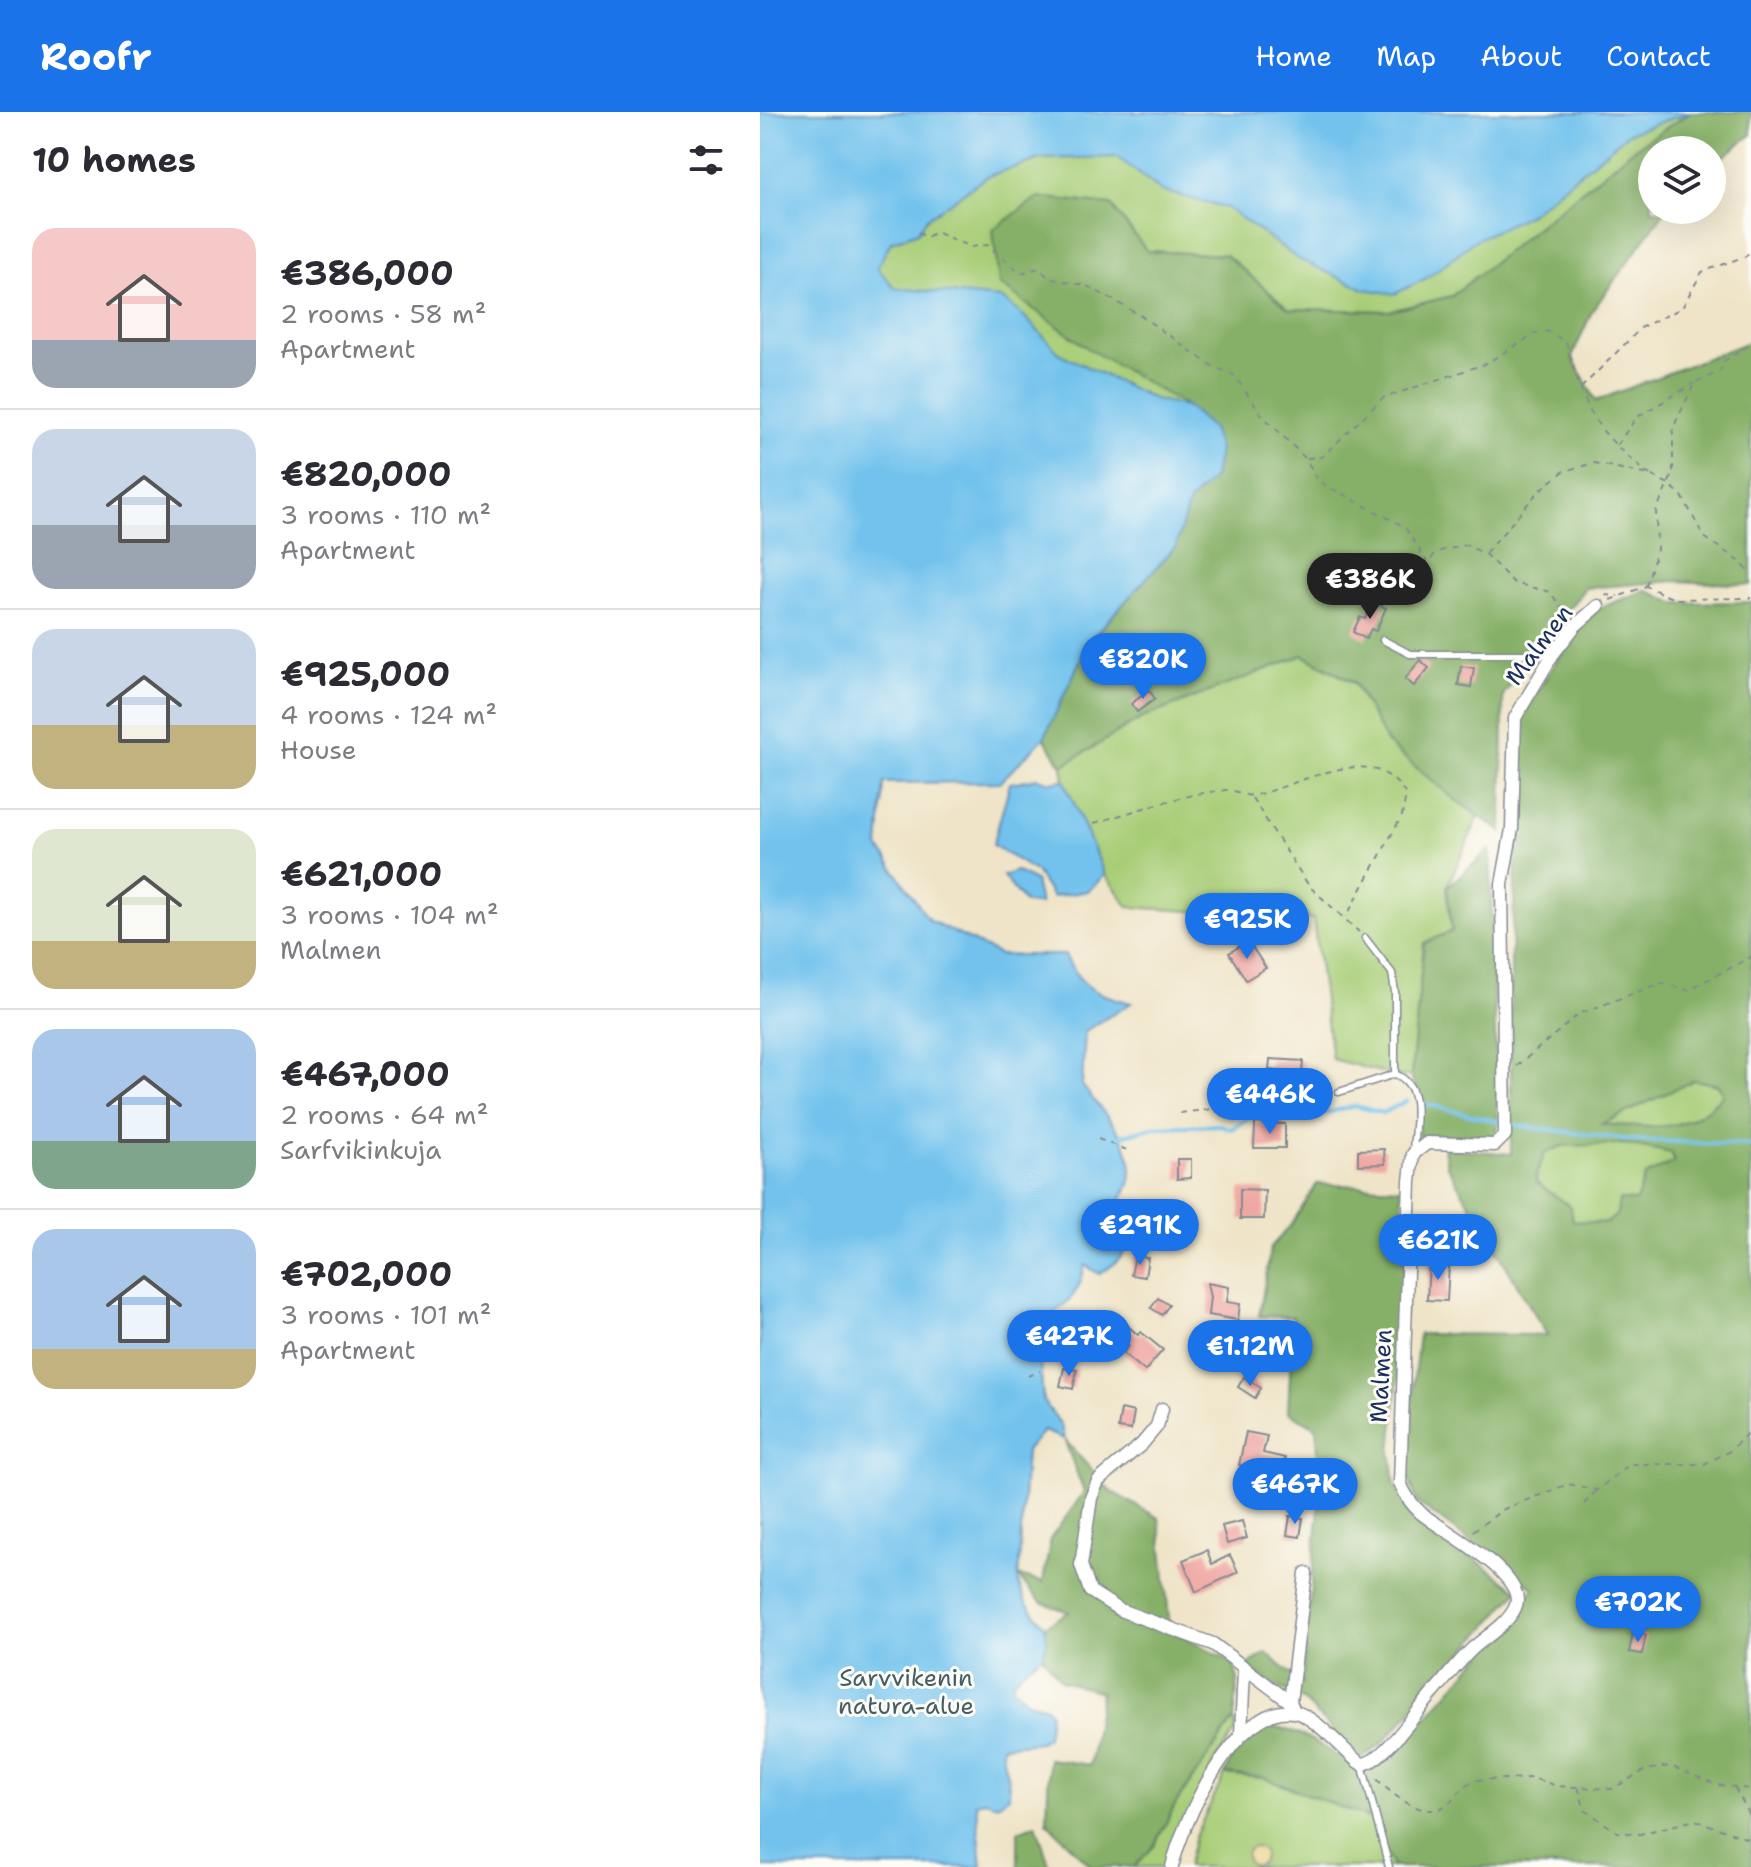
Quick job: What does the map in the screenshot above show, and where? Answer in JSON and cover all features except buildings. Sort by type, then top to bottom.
[{"type":"street","name":"Malmen","points":[[1362,1764],[1376,1761],[1387,1751],[1406,1723],[1471,1651],[1499,1627],[1517,1602],[1518,1595],[1505,1575],[1413,1505],[1400,1483],[1398,1469],[1413,1154],[1435,1141],[1500,1143],[1505,1135],[1502,884],[1512,829],[1515,718],[1553,654],[1575,626],[1598,606]]},
{"type":"street","points":[[1162,1409],[1157,1426],[1142,1444],[1098,1481],[1088,1513],[1081,1565],[1090,1591],[1120,1610],[1213,1644],[1362,1764]]},
{"type":"street","points":[[1292,1707],[1306,1573]]},
{"type":"street","points":[[1241,1734],[1244,1670]]},
{"type":"street","points":[[1172,1867],[1176,1850],[1206,1786],[1241,1734],[1261,1720],[1292,1707]]},
{"type":"lane","points":[[1383,640],[1410,654],[1553,654]]},
{"type":"lane","points":[[1365,938],[1392,973],[1395,992],[1395,1074]]},
{"type":"lane","points":[[1339,1092],[1395,1074],[1403,1077],[1415,1096],[1413,1154]]},
{"type":"lane","points":[[1362,1764],[1389,1867]]},
{"type":"path","points":[[918,232],[926,238],[935,232],[972,247],[988,245],[1021,273],[1039,268],[1049,278],[1087,286],[1140,315],[1212,366],[1234,375],[1262,415],[1306,459],[1318,481],[1405,527],[1428,564],[1436,552],[1466,545],[1485,554],[1514,583],[1550,592],[1575,626]]},
{"type":"path","points":[[1580,389],[1642,327],[1682,308],[1702,272],[1746,256],[1751,250]]},
{"type":"path","points":[[1306,459],[1322,457],[1383,398],[1485,364],[1535,334],[1547,331],[1566,342],[1593,420],[1616,447],[1650,475]]},
{"type":"path","points":[[1616,447],[1636,418],[1695,382],[1720,372],[1724,361],[1751,344]]},
{"type":"path","points":[[1646,586],[1657,550],[1656,511],[1673,473],[1673,428],[1695,382]]},
{"type":"path","points":[[1485,554],[1538,492],[1564,471],[1594,463],[1650,475],[1669,484],[1682,496],[1704,537],[1742,563],[1751,575]]},
{"type":"path","points":[[1619,596],[1646,586],[1674,599],[1751,598]]},
{"type":"path","points":[[1251,797],[1339,768],[1379,770],[1400,784],[1406,795],[1402,816],[1346,917]]},
{"type":"path","points":[[1094,823],[1179,799],[1230,789],[1251,797],[1309,886],[1346,917],[1365,938]]},
{"type":"path","points":[[1504,1077],[1579,1014],[1661,983],[1688,990],[1751,957]]},
{"type":"path","points":[[1180,1113],[1326,1098],[1339,1092]]},
{"type":"path","points":[[1098,1139],[1127,1150]]},
{"type":"path","points":[[1028,1376],[1040,1371]]},
{"type":"path","points":[[1584,1504],[1630,1464],[1704,1464],[1728,1452],[1751,1430]]},
{"type":"path","points":[[1460,1541],[1504,1509],[1568,1484],[1597,1490]]},
{"type":"path","points":[[1362,1764],[1383,1785],[1420,1810],[1432,1812],[1446,1807],[1470,1782],[1477,1780],[1532,1778],[1557,1786],[1612,1789],[1637,1773],[1670,1766],[1718,1785],[1751,1789]]},
{"type":"path","points":[[1578,1787],[1585,1810],[1617,1832],[1640,1834],[1695,1820],[1751,1840]]},
{"type":"path","points":[[1735,1787],[1751,1817]]},
{"type":"green space","points":[[1050,112],[1691,112],[1654,136],[1638,136],[1638,146],[1452,296],[1390,311],[1289,309],[1226,255],[1147,251],[1111,205],[1188,407],[1212,428],[760,410],[879,247],[918,232],[926,219]]},
{"type":"green space","points":[[1691,112],[1751,112],[1751,135],[1726,155],[1726,136],[1654,136]]},
{"type":"green space","points":[[1638,146],[1638,224],[1656,224],[1592,311],[1572,357],[1596,401],[1751,341],[1751,585],[1675,581],[1585,588],[1503,695],[1502,832],[1449,795],[1387,743],[1354,682],[1303,655],[1142,718],[1062,766],[1044,738],[1089,642],[1176,546],[1189,502],[1214,477],[1188,407],[1089,349],[999,284],[993,230],[1038,197],[1111,205],[1147,251],[1226,255],[1289,309],[1390,311],[1452,296]]},
{"type":"green space","points":[[1646,590],[1674,603],[1751,602],[1751,1867],[1393,1867],[1370,1818],[1264,1778],[1225,1774],[1237,1748],[1252,1734],[1268,1728],[1304,1736],[1361,1772],[1392,1757],[1505,1628],[1534,1588],[1418,1503],[1404,1468],[1419,1334],[1547,1335],[1447,1166],[1444,1148],[1511,1154],[1511,954],[1521,786],[1520,720],[1573,633],[1599,608]],"holes":[[[1694,1080],[1718,1085],[1723,1094],[1697,1116],[1668,1126],[1602,1124]],[[1627,1144],[1672,1153],[1674,1162],[1645,1176],[1636,1201],[1619,1200],[1617,1214],[1607,1223],[1573,1221],[1571,1207],[1537,1183],[1536,1176],[1545,1153],[1562,1146]]]},
{"type":"green space","points":[[1303,655],[1354,683],[1387,743],[1479,816],[1447,887],[1452,931],[1424,943],[1411,1076],[1395,1076],[1332,1059],[1313,919],[1129,907],[1105,875],[1064,780],[1062,766],[1142,718]]},
{"type":"green space","points":[[1490,850],[1498,1141],[1462,1136],[1418,1136],[1421,1103],[1411,1076],[1424,943],[1452,931],[1447,887]]},
{"type":"green space","points":[[1730,1045],[1751,1160],[1626,1233],[1554,1227],[1528,1163],[1541,1143]]},
{"type":"green space","points":[[1317,1184],[1401,1188],[1408,1268],[1391,1452],[1395,1485],[1408,1509],[1518,1591],[1382,1744],[1361,1759],[1303,1700],[1256,1675],[1248,1665],[1266,1653],[1302,1683],[1321,1486],[1316,1427],[1288,1412],[1293,1317],[1259,1316],[1271,1247],[1291,1225]]},
{"type":"green space","points":[[1064,1439],[1110,1491],[1159,1518],[1170,1629],[1233,1663],[1238,1680],[1234,1719],[1176,1803],[1154,1846],[1134,1867],[1092,1867],[1047,1822],[1049,1759],[1090,1765],[1101,1692],[1062,1681],[1042,1655],[1047,1641],[1045,1626],[1069,1612],[1041,1602],[1017,1576],[1043,1582],[1051,1538],[1084,1492]]},
{"type":"green space","points":[[1234,1719],[1236,1730],[1212,1766],[1168,1867],[1134,1867],[1154,1846],[1176,1803]]},
{"type":"green space","points":[[1225,1774],[1264,1778],[1370,1818],[1393,1867],[1187,1867],[1195,1836]]},
{"type":"green space","points":[[1036,1824],[1050,1867],[1018,1867],[1018,1831]]},
{"type":"sand","points":[[1251,1847],[1259,1847],[1264,1856],[1262,1863],[1251,1865],[1246,1860],[1246,1852]]},
{"type":"water","points":[[760,112],[1691,112],[1629,133],[1530,214],[1474,241],[1427,278],[1395,294],[1364,289],[1298,259],[1227,208],[1162,191],[1117,157],[1041,159],[988,176],[926,219],[918,232],[891,242],[877,268],[895,288],[1001,298],[1024,316],[1060,354],[1154,399],[1188,407],[1212,428],[1219,450],[1214,477],[1189,502],[1176,546],[1089,641],[1044,738],[1000,782],[884,783],[879,847],[929,920],[1000,955],[1065,955],[1077,975],[1090,988],[1131,1003],[1085,1031],[1082,1085],[1116,1129],[1129,1153],[1130,1180],[1120,1209],[1129,1232],[1128,1245],[1116,1262],[1099,1274],[1085,1265],[1077,1290],[1051,1315],[1038,1333],[1043,1400],[1061,1425],[1064,1439],[1043,1431],[1026,1451],[1018,1582],[1026,1603],[1045,1626],[1047,1642],[1042,1655],[1013,1680],[1013,1687],[1027,1702],[1046,1707],[1050,1712],[1047,1737],[1040,1742],[1002,1746],[1009,1796],[997,1805],[985,1801],[976,1803],[982,1867],[760,1867]]},
{"type":"water","points":[[1038,778],[1050,782],[1064,780],[1105,875],[1088,891],[1052,897],[1036,872],[993,845],[1010,783]]},
{"type":"water","points":[[1016,871],[1035,881],[1040,904],[1025,903],[1003,876]]},
{"type":"waterway","points":[[1121,1136],[1153,1127],[1221,1125],[1231,1129],[1257,1113],[1318,1115],[1355,1106],[1383,1113],[1407,1101]]},
{"type":"waterway","points":[[1421,1103],[1500,1122]]},
{"type":"waterway","points":[[1514,1125],[1630,1140],[1751,1145]]},
{"type":"park label","name":"Sarvvikenin natura-alue","points":[[906,1692]]}]
